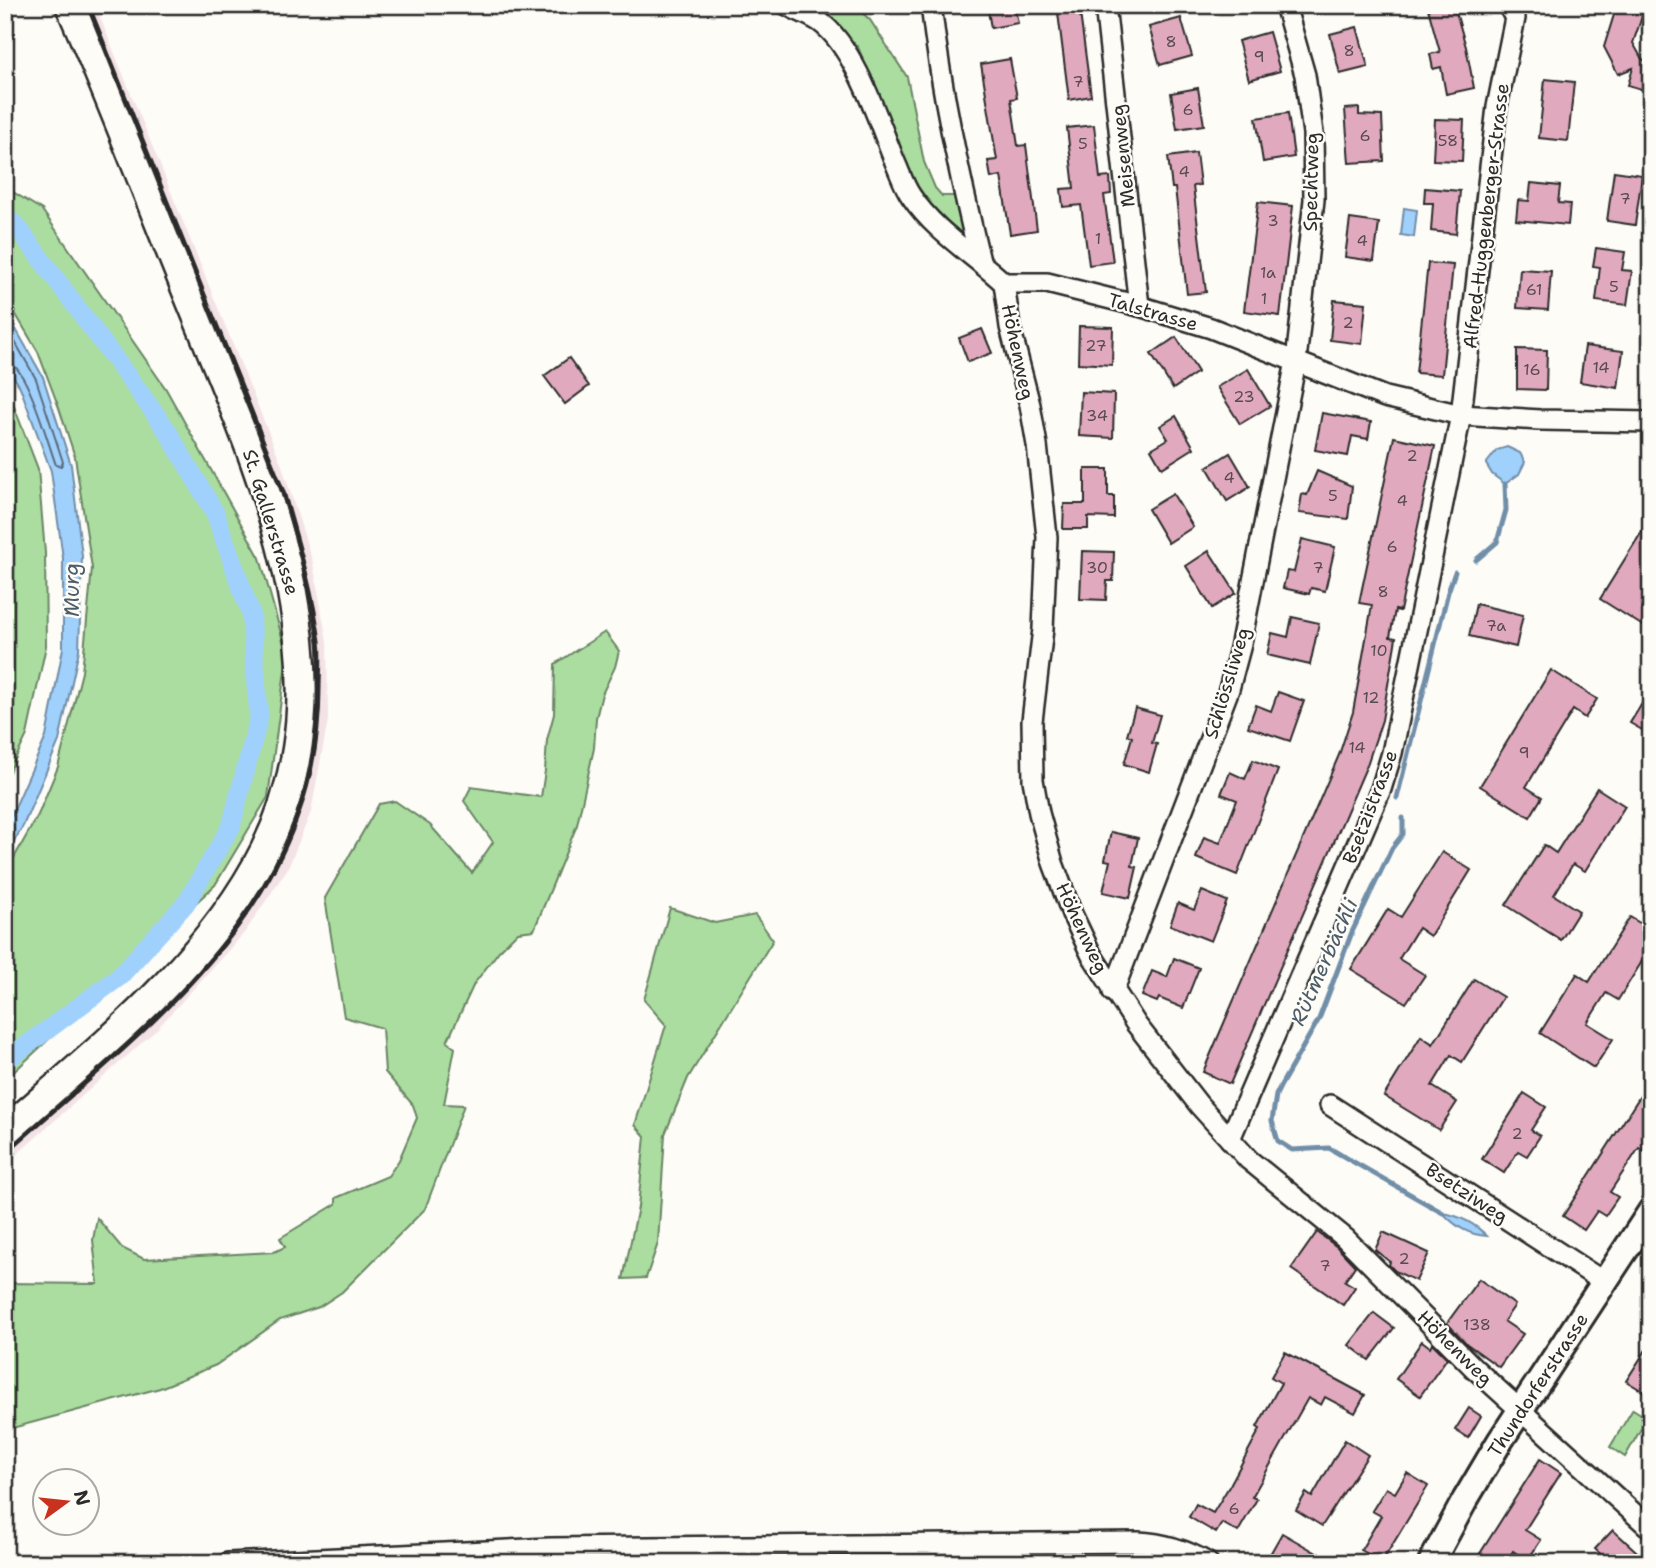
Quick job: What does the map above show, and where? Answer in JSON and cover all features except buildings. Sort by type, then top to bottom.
[{"type":"main road","name":"St. Gallerstrasse","points":[[5,1132],[144,1006],[225,915],[264,851],[278,820],[295,766],[301,710],[301,655],[295,605],[286,562],[267,498],[235,411],[70,5]]},
{"type":"street","points":[[787,5],[820,22],[835,37],[860,79],[909,194],[962,250],[980,261],[1004,283]]},
{"type":"street","points":[[931,5],[935,47],[980,261]]},
{"type":"street","name":"Meisenweg","points":[[1105,5],[1139,306]]},
{"type":"street","name":"Spechtweg","points":[[1285,5],[1305,75],[1313,133],[1314,200],[1296,361]]},
{"type":"street","name":"Alfred-Huggenberger-Strasse","points":[[1461,415],[1497,107],[1511,11]]},
{"type":"street","name":"Talstrasse","points":[[1004,283],[1047,283],[1139,306],[1211,328],[1385,397],[1461,415],[1651,422]]},
{"type":"street","name":"Höhenweg","points":[[1004,283],[1010,327],[1037,445],[1047,537],[1043,629],[1032,721],[1033,780],[1050,850],[1072,914],[1091,954],[1136,1024],[1199,1105],[1249,1160],[1345,1238],[1521,1412],[1651,1529]]},
{"type":"street","name":"Schlössliweg","points":[[1113,992],[1229,689],[1240,648],[1296,361]]},
{"type":"street","name":"Bsetzistrasse","points":[[1230,1139],[1381,789],[1392,753],[1461,415]]},
{"type":"street","name":"Bsetziweg","points":[[1330,1105],[1604,1282]]},
{"type":"street","name":"Thundorferstrasse","points":[[1431,1563],[1481,1472],[1651,1211]]},
{"type":"street","points":[[228,1563],[550,1548],[1160,1542],[1208,1563]]},
{"type":"shaded area","points":[[81,5],[95,5],[281,463],[313,563],[327,642],[328,720],[311,812],[288,868],[245,932],[155,1031],[5,1165],[5,1148],[135,1030],[278,855],[296,809],[307,766],[314,719],[312,642],[301,570],[279,493]]},
{"type":"green space","points":[[808,5],[854,5],[870,20],[907,77],[924,162],[935,188],[942,196],[960,196],[971,245],[928,202],[918,187],[858,47],[829,18]]},
{"type":"green space","points":[[5,187],[42,210],[166,389],[260,558],[287,655],[268,797],[215,885],[5,1080],[5,874],[38,815],[58,767],[82,672],[92,568],[75,457],[38,352],[5,296]]},
{"type":"green space","points":[[5,383],[38,469],[45,553],[46,646],[27,735],[5,780]]},
{"type":"green space","points":[[605,632],[619,651],[615,667],[602,694],[596,718],[594,748],[577,825],[534,930],[518,932],[499,951],[474,984],[447,1042],[455,1048],[444,1104],[464,1105],[425,1209],[342,1292],[319,1307],[280,1320],[216,1365],[160,1388],[5,1430],[5,1283],[98,1284],[93,1240],[97,1218],[122,1248],[144,1259],[274,1252],[285,1247],[280,1238],[336,1204],[336,1198],[388,1176],[399,1160],[417,1118],[413,1105],[385,1072],[382,1028],[344,1017],[325,898],[379,804],[395,801],[430,825],[472,873],[493,842],[464,801],[471,787],[541,797],[547,740],[554,714],[555,664]]},
{"type":"green space","points":[[670,908],[715,923],[755,915],[773,940],[688,1078],[665,1134],[658,1243],[646,1278],[623,1279],[638,1207],[645,1136],[635,1125],[666,1025],[644,1000]]},
{"type":"green space","points":[[1633,1409],[1647,1418],[1625,1457],[1610,1447]]},
{"type":"water","points":[[1404,208],[1417,210],[1414,237],[1401,235]]},
{"type":"water","name":"Murg","points":[[5,310],[43,377],[71,465],[82,556],[79,650],[59,741],[23,826],[5,857],[5,830],[46,737],[63,648],[63,558],[51,471],[20,387],[5,363]]},
{"type":"water","points":[[1507,447],[1520,453],[1525,462],[1519,474],[1505,484],[1492,474],[1486,464],[1497,450]]},
{"type":"water","points":[[1443,1213],[1467,1221],[1487,1236],[1463,1229]]},
{"type":"waterway","points":[[5,215],[19,229],[167,430],[215,513],[251,614],[259,717],[231,827],[186,903],[119,977],[5,1061]]},
{"type":"waterway","name":"Rütmerbächli","points":[[1476,560],[1497,542],[1506,510],[1505,484]]},
{"type":"waterway","name":"Rütmerbächli","points":[[1397,798],[1455,572]]},
{"type":"waterway","name":"Rütmerbächli","points":[[1403,818],[1403,834],[1392,848],[1352,932],[1319,1019],[1276,1095],[1272,1121],[1278,1141],[1292,1150],[1329,1148],[1443,1213]]},
{"type":"railway","points":[[5,1153],[169,1005],[217,952],[258,896],[290,833],[311,765],[319,688],[320,653],[316,622],[304,566],[283,492],[88,5]]}]
